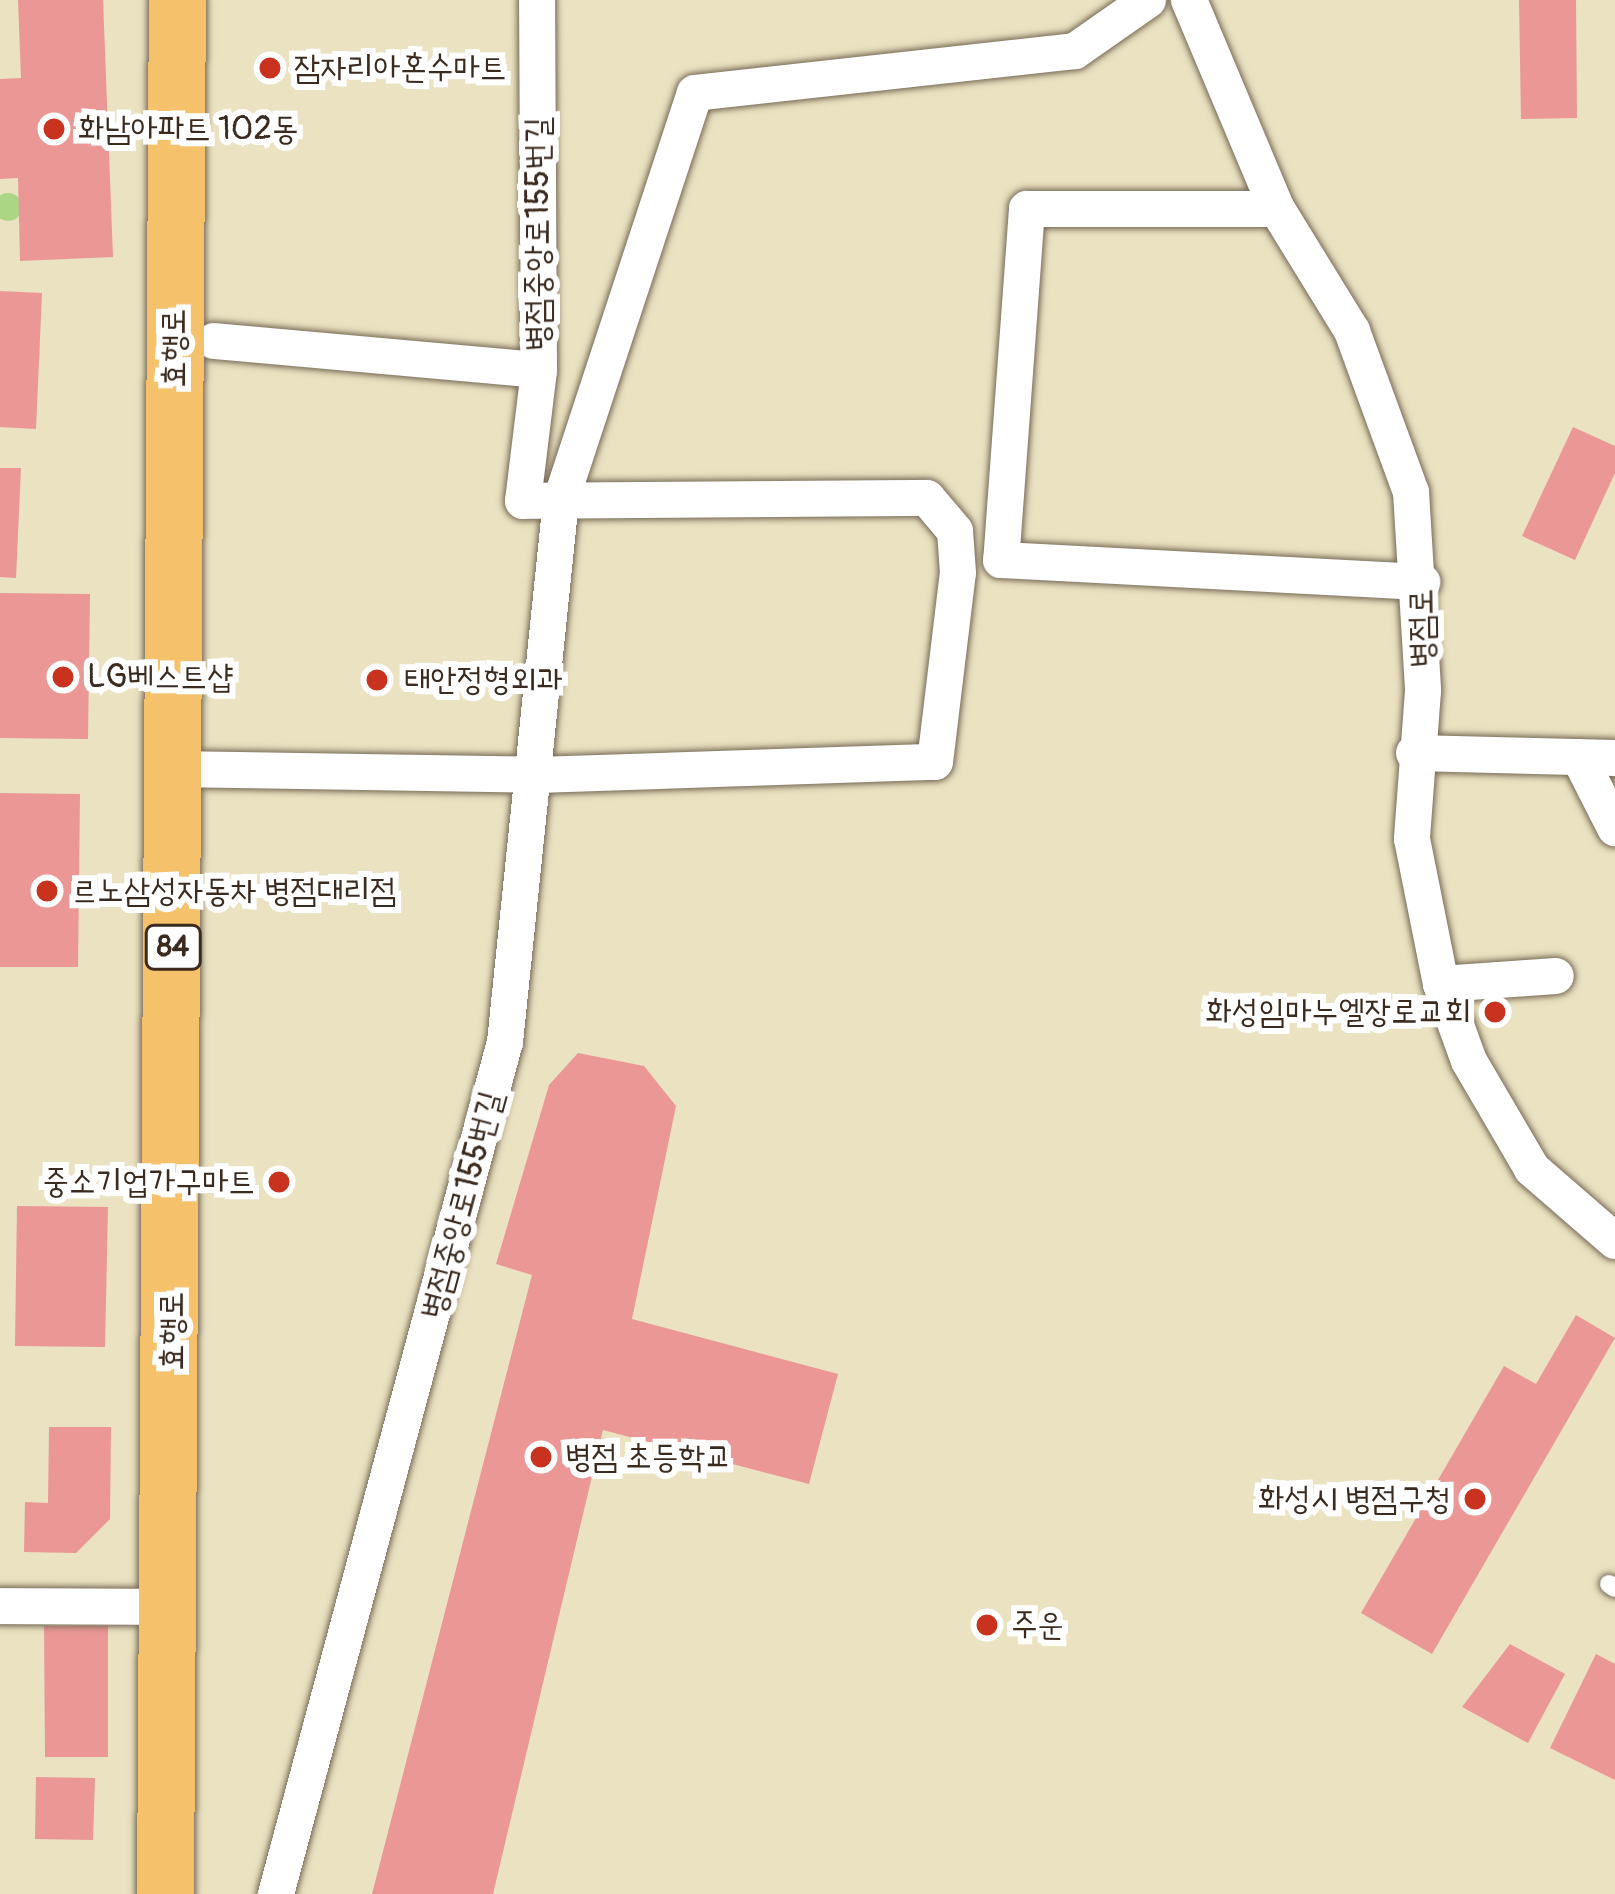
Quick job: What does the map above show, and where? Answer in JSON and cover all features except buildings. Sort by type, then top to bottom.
[{"type":"main road","name":"효행로","points":[[177,0],[192,769],[202,1894]]},
{"type":"main road","name":"효행로","points":[[165,1894],[192,769],[214,341],[213,0]]},
{"type":"street","name":"병점중앙로155번길","points":[[537,0],[539,370],[524,501],[562,500]]},
{"type":"street","name":"병점중앙로155번길","points":[[276,1894],[505,1042],[537,775],[562,500],[694,93],[1075,50],[1148,0]]},
{"type":"street","name":"병점로","points":[[1189,0],[1277,209],[1381,404],[1411,492],[1422,582],[1414,753],[1417,888],[1441,984],[1469,1061],[1532,1168],[1615,1241]]},
{"type":"street","points":[[1277,209],[1027,209],[1001,560],[1422,582]]},
{"type":"street","name":"효행로","points":[[214,341],[539,370]]},
{"type":"street","points":[[192,769],[537,775],[934,762],[958,573],[955,531],[927,498],[562,500]]},
{"type":"street","points":[[1414,753],[1597,758],[1612,814]]},
{"type":"street","points":[[1441,984],[1556,976]]},
{"type":"street","points":[[0,1606],[171,1607]]},
{"type":"green space","points":[[8,193],[18,197],[22,207],[18,217],[8,221],[-2,217],[-6,207],[-2,197]]},
{"type":"place","name":"잠자리아혼수마트","points":[[270,68]]},
{"type":"place","name":"화남아파트 102동","points":[[54,129]]},
{"type":"place","name":"LG베스트샵","points":[[63,677]]},
{"type":"place","name":"태안정형외과","points":[[377,680]]},
{"type":"place","name":"르노삼성자동차 병점대리점","points":[[47,891]]},
{"type":"place","name":"화성임마누엘장로교회","points":[[1495,1012]]},
{"type":"place","name":"중소기업가구마트","points":[[279,1182]]},
{"type":"place","name":"병점 초등학교","points":[[541,1457]]},
{"type":"place","name":"화성시 병점구청","points":[[1475,1499]]},
{"type":"place","name":"주운","points":[[987,1625]]}]
